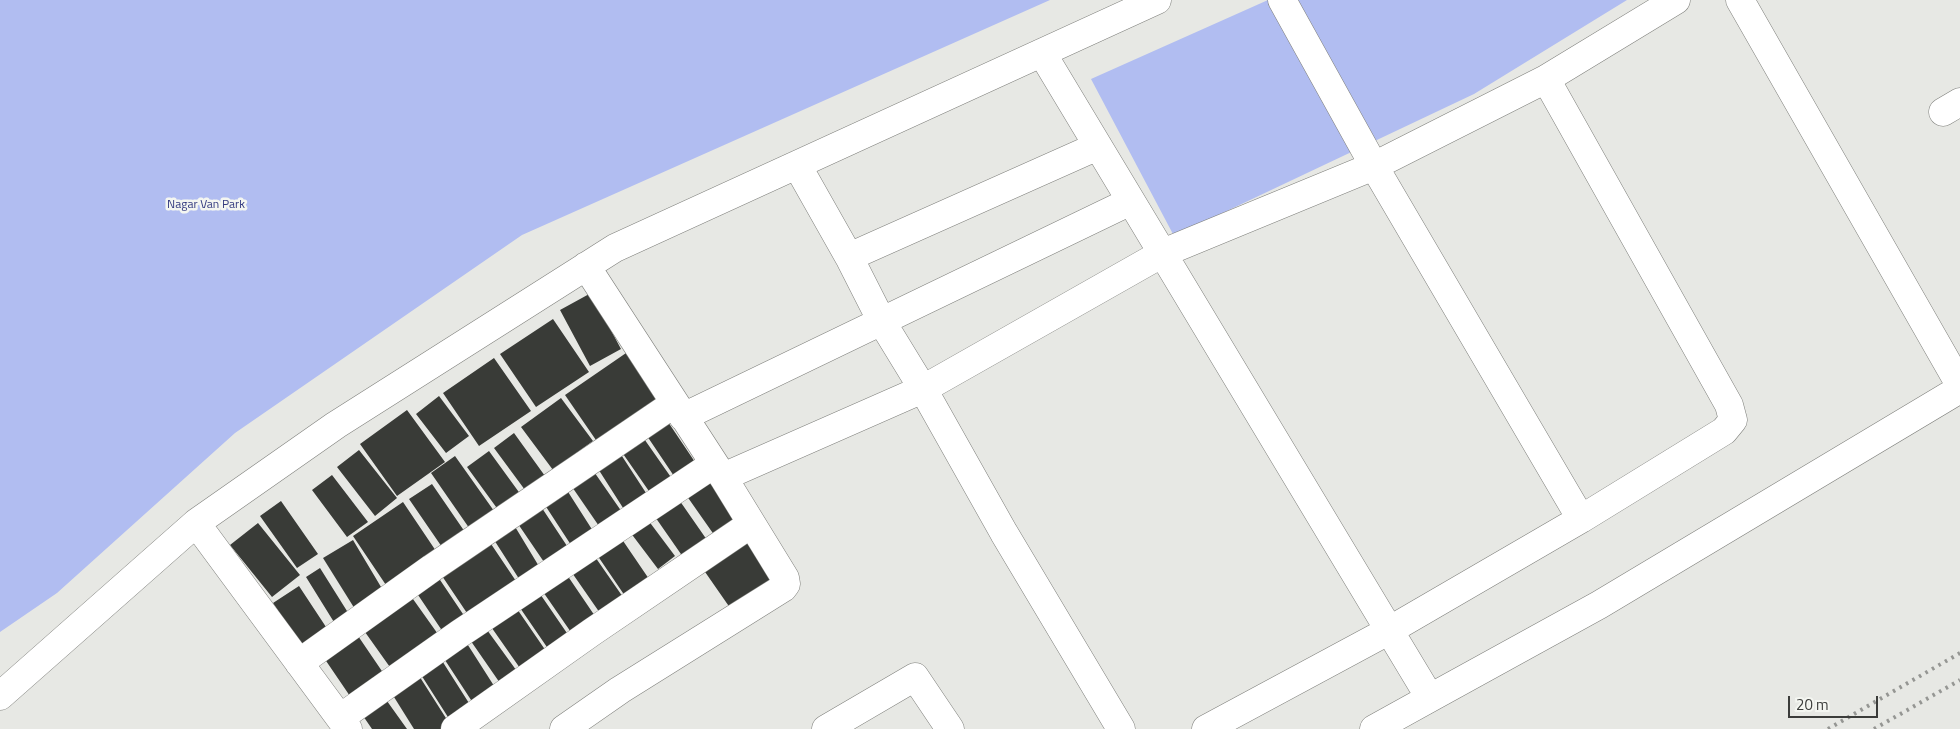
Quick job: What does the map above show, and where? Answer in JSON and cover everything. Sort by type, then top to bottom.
[{"type":"street","points":[[1282,0],[1374,166],[1581,519]]},
{"type":"street","points":[[196,523],[344,724],[459,634],[718,471],[923,389],[1163,254],[1374,166],[1546,79],[1676,0]]},
{"type":"street","points":[[1740,0],[1960,385]]},
{"type":"street","points":[[0,696],[196,523],[336,425],[615,248],[1042,53],[1139,3]]},
{"type":"street","points":[[1042,53],[1430,698]]},
{"type":"street","points":[[1206,729],[1390,630],[1581,519],[1724,431],[1733,420],[1729,405],[1546,79]]},
{"type":"street","points":[[849,257],[1098,146]]},
{"type":"street","points":[[797,165],[849,257],[882,322],[1121,729]]},
{"type":"street","points":[[299,663],[432,568],[679,410],[882,322],[1131,201]]},
{"type":"street","points":[[564,729],[620,690],[783,588],[786,584],[785,578],[718,471],[586,266]]},
{"type":"street","points":[[1374,729],[1616,595],[1960,389]]},
{"type":"street","points":[[455,729],[600,626],[751,524]]},
{"type":"street","points":[[826,729],[915,677],[950,729]]},
{"type":"green space","name":"Nagar Van Park","points":[[0,0],[1050,0],[522,235],[235,433],[57,593],[0,632]]},
{"type":"green space","points":[[1268,0],[1627,0],[1474,94],[1174,236],[1091,79]]},
{"type":"building","points":[[591,293],[621,349],[590,366],[560,310]]},
{"type":"building","points":[[553,319],[589,372],[536,407],[500,354]]},
{"type":"building","points":[[629,351],[663,399],[598,443],[565,395]]},
{"type":"building","points":[[494,358],[531,411],[479,446],[443,393]]},
{"type":"building","points":[[439,396],[469,436],[446,453],[416,414]]},
{"type":"building","points":[[561,398],[593,441],[553,470],[521,427]]},
{"type":"building","points":[[407,410],[445,462],[397,496],[360,444]]},
{"type":"building","points":[[664,416],[699,468],[678,482],[643,430]]},
{"type":"building","points":[[514,433],[545,476],[525,490],[494,448]]},
{"type":"building","points":[[640,433],[675,483],[653,497],[619,448]]},
{"type":"building","points":[[359,450],[397,498],[375,516],[337,467]]},
{"type":"building","points":[[618,450],[648,496],[625,511],[595,464]]},
{"type":"building","points":[[489,451],[521,495],[499,511],[467,467]]},
{"type":"building","points":[[455,456],[499,518],[474,535],[431,473]]},
{"type":"building","points":[[590,466],[624,515],[601,529],[568,481]]},
{"type":"building","points":[[332,475],[368,522],[347,537],[312,490]]},
{"type":"building","points":[[706,476],[739,523],[717,539],[684,492]]},
{"type":"building","points":[[432,484],[467,535],[444,550],[409,499]]},
{"type":"building","points":[[563,484],[593,531],[571,545],[541,499]]},
{"type":"building","points":[[675,494],[707,540],[683,557],[651,511]]},
{"type":"building","points":[[281,501],[318,554],[297,568],[260,516]]},
{"type":"building","points":[[403,502],[440,557],[390,591],[353,536]]},
{"type":"building","points":[[538,502],[569,549],[546,565],[514,518]]},
{"type":"building","points":[[645,516],[675,556],[658,569],[627,528]]},
{"type":"building","points":[[511,520],[543,573],[523,585],[489,532]]},
{"type":"building","points":[[258,523],[300,575],[272,597],[230,545]]},
{"type":"building","points":[[617,532],[649,579],[625,596],[593,549]]},
{"type":"building","points":[[487,538],[520,587],[471,619],[438,570]]},
{"type":"building","points":[[747,538],[779,584],[735,615],[703,569]]},
{"type":"building","points":[[353,540],[387,597],[358,614],[323,558]]},
{"type":"building","points":[[591,551],[625,600],[602,616],[568,567]]},
{"type":"building","points":[[320,568],[352,619],[337,627],[306,577]]},
{"type":"building","points":[[563,569],[599,622],[575,638],[539,586]]},
{"type":"building","points":[[434,571],[467,620],[445,635],[412,586]]},
{"type":"building","points":[[299,586],[328,630],[302,647],[273,603]]},
{"type":"building","points":[[536,588],[571,639],[551,653],[516,602]]},
{"type":"building","points":[[408,592],[440,637],[392,670],[360,625]]},
{"type":"building","points":[[513,603],[548,654],[522,671],[487,621]]},
{"type":"building","points":[[482,623],[519,674],[502,686],[466,634]]},
{"type":"building","points":[[354,630],[388,680],[354,702],[320,652]]},
{"type":"building","points":[[466,642],[496,689],[473,703],[443,657]]},
{"type":"building","points":[[439,656],[474,711],[453,725],[418,670]]},
{"type":"building","points":[[416,671],[451,726],[446,729],[414,729],[389,689]]},
{"type":"building","points":[[382,694],[407,729],[372,729],[359,710]]},
{"type":"railway","points":[[1828,729],[1960,653]]},
{"type":"railway","points":[[1874,729],[1960,680]]}]
